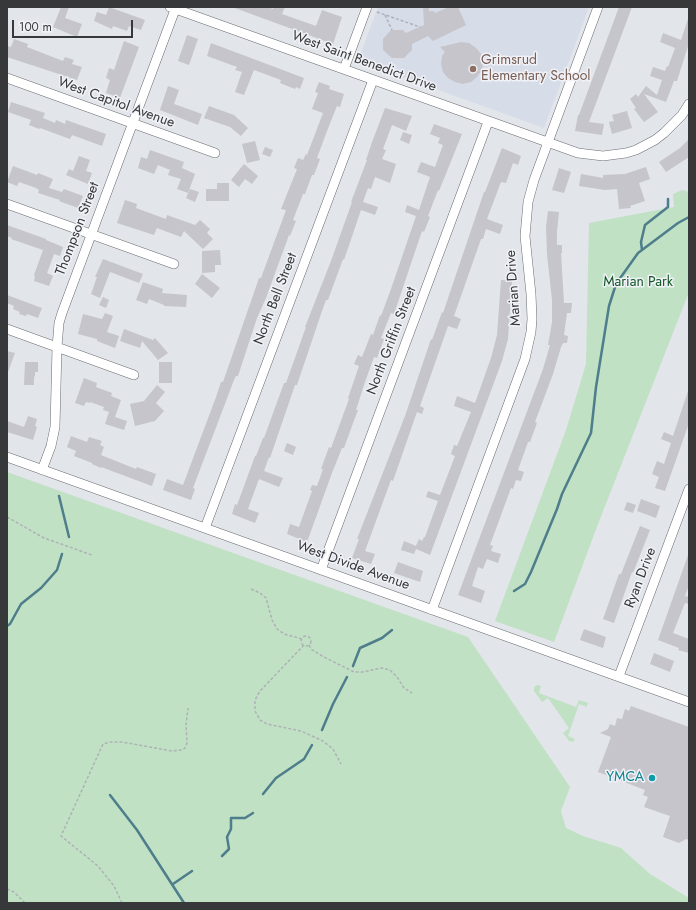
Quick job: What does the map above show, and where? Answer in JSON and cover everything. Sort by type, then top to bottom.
[{"type":"street","points":[[344,69],[367,7]]},
{"type":"street","name":"Marian Drive","points":[[432,610],[518,380],[528,345],[531,332],[532,306],[525,236],[526,214],[530,191],[598,7]]},
{"type":"street","name":"West Saint Benedict Drive","points":[[174,8],[567,150],[590,155],[602,156],[626,153],[646,145],[664,133],[682,115],[689,104]]},
{"type":"street","name":"Thompson Street","points":[[42,470],[51,446],[55,427],[58,328],[62,313],[174,8]]},
{"type":"street","name":"West Capitol Avenue","points":[[7,78],[215,153]]},
{"type":"street","name":"North Bell Street","points":[[205,528],[373,80]]},
{"type":"street","name":"North Griffin Street","points":[[321,570],[488,122]]},
{"type":"street","points":[[7,204],[174,264]]},
{"type":"street","points":[[7,329],[134,374]]},
{"type":"street","name":"West Divide Avenue","points":[[7,457],[689,702]]},
{"type":"street","name":"Ryan Drive","points":[[619,676],[689,489]]},
{"type":"path","points":[[377,12],[420,27]]},
{"type":"path","points":[[385,15],[392,30]]},
{"type":"path","points":[[7,517],[44,538],[92,555]]},
{"type":"path","points":[[251,589],[260,593],[266,598],[272,620],[276,628],[284,634],[302,639],[305,636],[310,637],[311,641],[309,645]]},
{"type":"path","points":[[302,639],[304,645]]},
{"type":"path","points":[[309,645],[304,645],[260,691],[255,700],[255,711],[260,720],[267,724],[301,731],[323,741],[333,749],[342,764]]},
{"type":"path","points":[[309,645],[311,649],[322,656],[354,672],[363,672],[381,668],[390,670],[397,677],[404,688],[412,693]]},
{"type":"path","points":[[122,903],[114,886],[98,866],[61,836],[101,747],[106,743],[122,742],[172,751],[182,750],[185,748],[187,743],[186,725],[188,708]]},
{"type":"path","points":[[7,889],[14,892],[25,903]]},
{"type":"shaded area","name":"Grimsrud Elementary School","points":[[378,7],[589,7],[544,128],[358,61]]},
{"type":"green space","name":"Marian Park","points":[[682,190],[689,192],[689,292],[598,524],[554,642],[495,621],[566,430],[586,364],[589,223],[674,207],[673,194]]},
{"type":"green space","points":[[7,472],[468,637],[570,787],[561,811],[566,828],[583,836],[621,848],[650,874],[689,898],[689,903],[7,903]]},
{"type":"green space","points":[[537,685],[541,686],[539,693],[576,707],[579,700],[588,703],[587,707],[579,704],[568,736],[575,739],[573,742],[569,741],[563,733],[569,728],[548,698],[542,702],[534,691],[534,687]]},
{"type":"building","points":[[61,7],[69,7],[65,18],[82,24],[77,37],[53,27]]},
{"type":"building","points":[[109,7],[145,20],[141,30],[129,26],[127,31],[113,26],[112,29],[94,21],[97,12],[106,15]]},
{"type":"building","points":[[232,7],[268,7],[273,9],[274,7],[285,7],[282,14],[316,26],[322,10],[342,17],[333,44]]},
{"type":"building","points":[[423,7],[429,7],[429,11],[434,11],[435,13],[449,7],[458,7],[466,25],[433,41],[428,36],[412,44],[412,50],[404,58],[392,58],[383,50],[383,39],[391,30],[403,30],[406,33],[424,25]]},
{"type":"building","points":[[619,7],[632,7],[589,122],[604,124],[602,135],[575,131],[578,115]]},
{"type":"building","points":[[688,19],[689,43],[677,81],[674,81],[666,102],[644,94],[658,112],[644,122],[634,109],[636,108],[630,99],[636,94],[638,97],[646,86],[657,95],[662,80],[650,76],[653,67],[665,71],[675,48],[660,42],[663,33],[681,40]]},
{"type":"building","points":[[187,35],[198,39],[189,65],[178,61]]},
{"type":"building","points":[[14,39],[28,44],[27,47],[63,61],[65,57],[74,60],[72,64],[82,67],[77,80],[7,57],[7,46],[11,47]]},
{"type":"building","points":[[124,41],[139,47],[120,98],[106,93],[110,80],[106,78],[109,68],[114,70]]},
{"type":"building","points":[[461,42],[469,43],[476,48],[481,54],[483,62],[482,70],[477,77],[471,82],[463,84],[448,78],[443,72],[441,64],[442,56],[445,52],[440,47]]},
{"type":"building","points":[[211,43],[304,78],[300,89],[296,87],[295,89],[280,83],[281,80],[254,70],[244,95],[235,92],[242,72],[235,70],[237,67],[207,56]]},
{"type":"building","points":[[319,82],[330,86],[329,89],[344,94],[340,107],[337,106],[317,158],[320,159],[314,175],[312,175],[305,194],[303,194],[293,220],[296,221],[290,236],[289,235],[266,298],[257,318],[238,376],[236,376],[234,380],[193,488],[195,489],[191,500],[163,490],[167,479],[183,485],[221,382],[223,382],[259,278],[261,278],[286,210],[281,209],[297,169],[294,168],[298,158],[303,160],[306,154],[307,155],[323,113],[312,109],[318,93],[315,92]]},
{"type":"building","points":[[168,86],[179,90],[174,104],[202,114],[198,125],[160,110]]},
{"type":"building","points":[[11,102],[45,113],[43,118],[55,123],[56,120],[65,124],[66,120],[106,134],[102,146],[72,135],[70,139],[29,125],[31,120],[8,112]]},
{"type":"building","points":[[209,106],[234,115],[248,128],[241,136],[230,127],[204,118]]},
{"type":"building","points":[[385,108],[412,116],[406,131],[392,125],[383,149],[386,150],[382,159],[396,164],[390,183],[375,177],[371,189],[368,188],[363,202],[378,207],[375,215],[361,210],[344,260],[343,259],[328,300],[326,300],[297,385],[295,385],[270,458],[269,457],[264,471],[283,478],[279,487],[259,479],[248,509],[259,513],[255,523],[232,514],[235,504],[237,505],[284,383],[286,383]]},
{"type":"building","points":[[627,111],[632,128],[612,134],[609,122],[614,121],[612,115]]},
{"type":"building","points":[[434,124],[462,134],[439,191],[438,190],[428,216],[430,217],[424,232],[422,231],[394,314],[391,313],[381,338],[384,339],[377,358],[374,357],[356,410],[358,410],[344,448],[342,448],[332,473],[307,542],[287,534],[290,524],[299,527],[312,491],[310,490],[312,485],[317,486],[329,447],[331,448],[349,399],[348,398],[359,366],[354,364],[358,355],[362,357],[371,334],[373,335],[391,289],[416,216],[405,212],[407,205],[419,210],[430,177],[417,172],[421,162],[435,167],[443,145],[438,143],[440,138],[430,134]]},
{"type":"building","points":[[403,132],[412,135],[409,144],[400,140]]},
{"type":"building","points":[[689,139],[689,157],[666,172],[659,162],[680,148]]},
{"type":"building","points":[[255,141],[260,160],[247,163],[242,144]]},
{"type":"building","points":[[265,147],[273,150],[270,157],[262,154]]},
{"type":"building","points":[[502,148],[521,156],[518,165],[513,163],[506,183],[501,182],[487,219],[503,225],[500,234],[486,229],[483,239],[481,239],[454,316],[461,319],[457,329],[448,326],[420,406],[424,408],[422,414],[417,412],[393,481],[391,480],[365,551],[375,554],[371,564],[352,558],[359,539],[357,539],[405,416],[431,339],[432,340],[442,312],[443,313],[484,192]]},
{"type":"building","points":[[150,150],[184,162],[182,168],[195,174],[188,193],[177,189],[181,179],[168,175],[170,170],[158,165],[154,174],[138,168],[141,157],[147,159]]},
{"type":"building","points":[[79,156],[90,160],[86,171],[92,173],[88,184],[66,175],[69,169],[73,171]]},
{"type":"building","points":[[244,164],[258,176],[252,184],[245,179],[239,187],[231,180]]},
{"type":"building","points":[[13,166],[53,179],[49,188],[62,192],[64,189],[83,196],[78,208],[38,193],[39,190],[36,188],[19,182],[17,186],[7,182]]},
{"type":"building","points":[[646,167],[650,179],[639,183],[645,201],[630,206],[631,208],[619,209],[617,189],[605,190],[579,186],[581,174],[603,178],[603,175],[625,174]]},
{"type":"building","points":[[559,168],[571,172],[564,193],[552,190]]},
{"type":"building","points":[[217,183],[229,183],[229,201],[206,201],[206,189],[217,189]]},
{"type":"building","points":[[190,189],[199,192],[195,202],[186,198]]},
{"type":"building","points":[[125,200],[137,204],[136,208],[166,219],[167,215],[195,225],[200,220],[210,229],[207,233],[213,239],[203,249],[184,231],[181,237],[157,228],[154,235],[117,223]]},
{"type":"building","points":[[548,211],[559,212],[557,245],[562,245],[561,253],[564,303],[572,303],[571,313],[567,313],[564,335],[568,336],[567,343],[563,343],[561,347],[553,374],[535,422],[537,423],[530,442],[528,442],[518,470],[524,472],[521,481],[516,480],[513,489],[511,488],[490,545],[493,546],[491,551],[501,554],[498,563],[487,559],[483,569],[478,567],[472,586],[485,591],[481,603],[458,595],[543,369],[550,345],[548,345],[552,322],[552,300],[547,254],[546,227]]},
{"type":"building","points":[[7,225],[46,239],[63,247],[60,256],[54,254],[47,273],[53,276],[49,286],[34,281],[34,275],[43,250],[11,239],[12,238],[7,236]]},
{"type":"building","points":[[220,250],[221,265],[215,265],[215,272],[202,273],[202,251]]},
{"type":"building","points":[[103,259],[143,274],[139,283],[110,272],[100,298],[91,294],[97,277],[95,277]]},
{"type":"building","points":[[202,274],[220,288],[212,298],[195,284]]},
{"type":"building","points":[[501,280],[512,281],[508,339],[502,361],[430,555],[416,549],[414,554],[401,550],[404,541],[416,546],[419,539],[422,541],[425,537],[438,501],[426,497],[428,491],[440,495],[455,456],[451,454],[454,445],[457,446],[471,412],[454,406],[457,396],[475,403],[491,358],[497,335]]},
{"type":"building","points":[[143,282],[163,289],[162,293],[187,295],[186,307],[164,306],[149,299],[147,304],[136,300]]},
{"type":"building","points":[[7,295],[42,308],[38,318],[27,314],[26,316],[19,314],[20,312],[13,309],[14,306],[7,303]]},
{"type":"building","points":[[103,297],[109,300],[106,308],[99,305]]},
{"type":"building","points":[[105,313],[113,316],[107,332],[119,336],[115,348],[97,341],[97,339],[78,334],[83,314],[102,319]]},
{"type":"building","points":[[124,329],[153,340],[155,338],[168,353],[158,360],[142,341],[140,348],[120,341]]},
{"type":"building","points":[[7,351],[15,353],[8,372],[7,372]]},
{"type":"building","points":[[25,362],[38,362],[38,372],[35,372],[34,385],[24,385]]},
{"type":"building","points":[[159,362],[172,362],[172,383],[159,383]]},
{"type":"building","points":[[84,378],[97,383],[96,387],[112,393],[111,396],[121,400],[115,417],[127,421],[124,430],[105,424],[109,412],[103,410],[104,407],[90,402],[86,402],[84,406],[75,403]]},
{"type":"building","points":[[157,385],[165,392],[156,403],[164,411],[155,421],[135,426],[130,404],[144,401]]},
{"type":"building","points":[[688,391],[689,423],[665,491],[655,488],[659,477],[652,474],[657,461],[664,464],[671,443],[661,439],[664,432],[673,436]]},
{"type":"building","points":[[28,416],[37,419],[35,426],[37,427],[33,440],[7,432],[7,421],[24,427]]},
{"type":"building","points":[[71,436],[87,442],[89,437],[102,441],[100,445],[104,447],[101,455],[136,469],[137,467],[156,474],[152,486],[101,468],[74,456],[76,451],[67,447]]},
{"type":"building","points":[[287,443],[296,447],[293,455],[284,451]]},
{"type":"building","points":[[641,499],[660,506],[656,518],[637,511]]},
{"type":"building","points":[[627,502],[636,505],[633,513],[624,510]]},
{"type":"building","points":[[640,526],[650,530],[633,573],[632,572],[614,623],[603,619],[619,574],[621,574]]},
{"type":"building","points":[[688,555],[689,585],[685,596],[689,597],[689,604],[685,603],[673,633],[689,639],[689,653],[678,650],[679,648],[658,640]]},
{"type":"building","points":[[398,562],[423,571],[420,582],[394,573]]},
{"type":"building","points":[[584,629],[606,637],[603,648],[580,640]]},
{"type":"building","points":[[654,653],[674,661],[670,672],[650,664]]},
{"type":"building","name":"YMCA","points":[[631,706],[689,727],[689,840],[686,839],[679,843],[663,837],[670,816],[644,807],[648,797],[643,795],[645,790],[598,772],[611,737],[600,733],[608,729],[610,724],[615,726],[617,718],[622,719],[625,709],[629,711]]},
{"type":"waterway","points":[[642,250],[641,242],[645,225],[668,207],[668,199]]},
{"type":"waterway","points":[[514,591],[525,584],[531,572],[562,494],[591,433],[596,387],[609,306],[616,284],[638,253],[678,223],[689,217]]},
{"type":"waterway","points":[[59,496],[69,537]]},
{"type":"waterway","points":[[7,626],[10,624],[21,604],[41,588],[57,570],[62,554]]},
{"type":"waterway","points":[[353,666],[360,648],[382,638],[392,630]]},
{"type":"waterway","points":[[322,730],[347,677]]},
{"type":"waterway","points":[[263,794],[276,778],[304,759],[312,745]]},
{"type":"waterway","points":[[110,795],[137,830],[184,903]]},
{"type":"waterway","points":[[222,856],[229,849],[227,837],[231,829],[231,818],[245,818],[253,813]]},
{"type":"waterway","points":[[173,884],[192,871]]},
{"type":"place","name":"Grimsrud Elementary School","points":[[473,69]]},
{"type":"place","name":"YMCA","points":[[652,778]]}]
